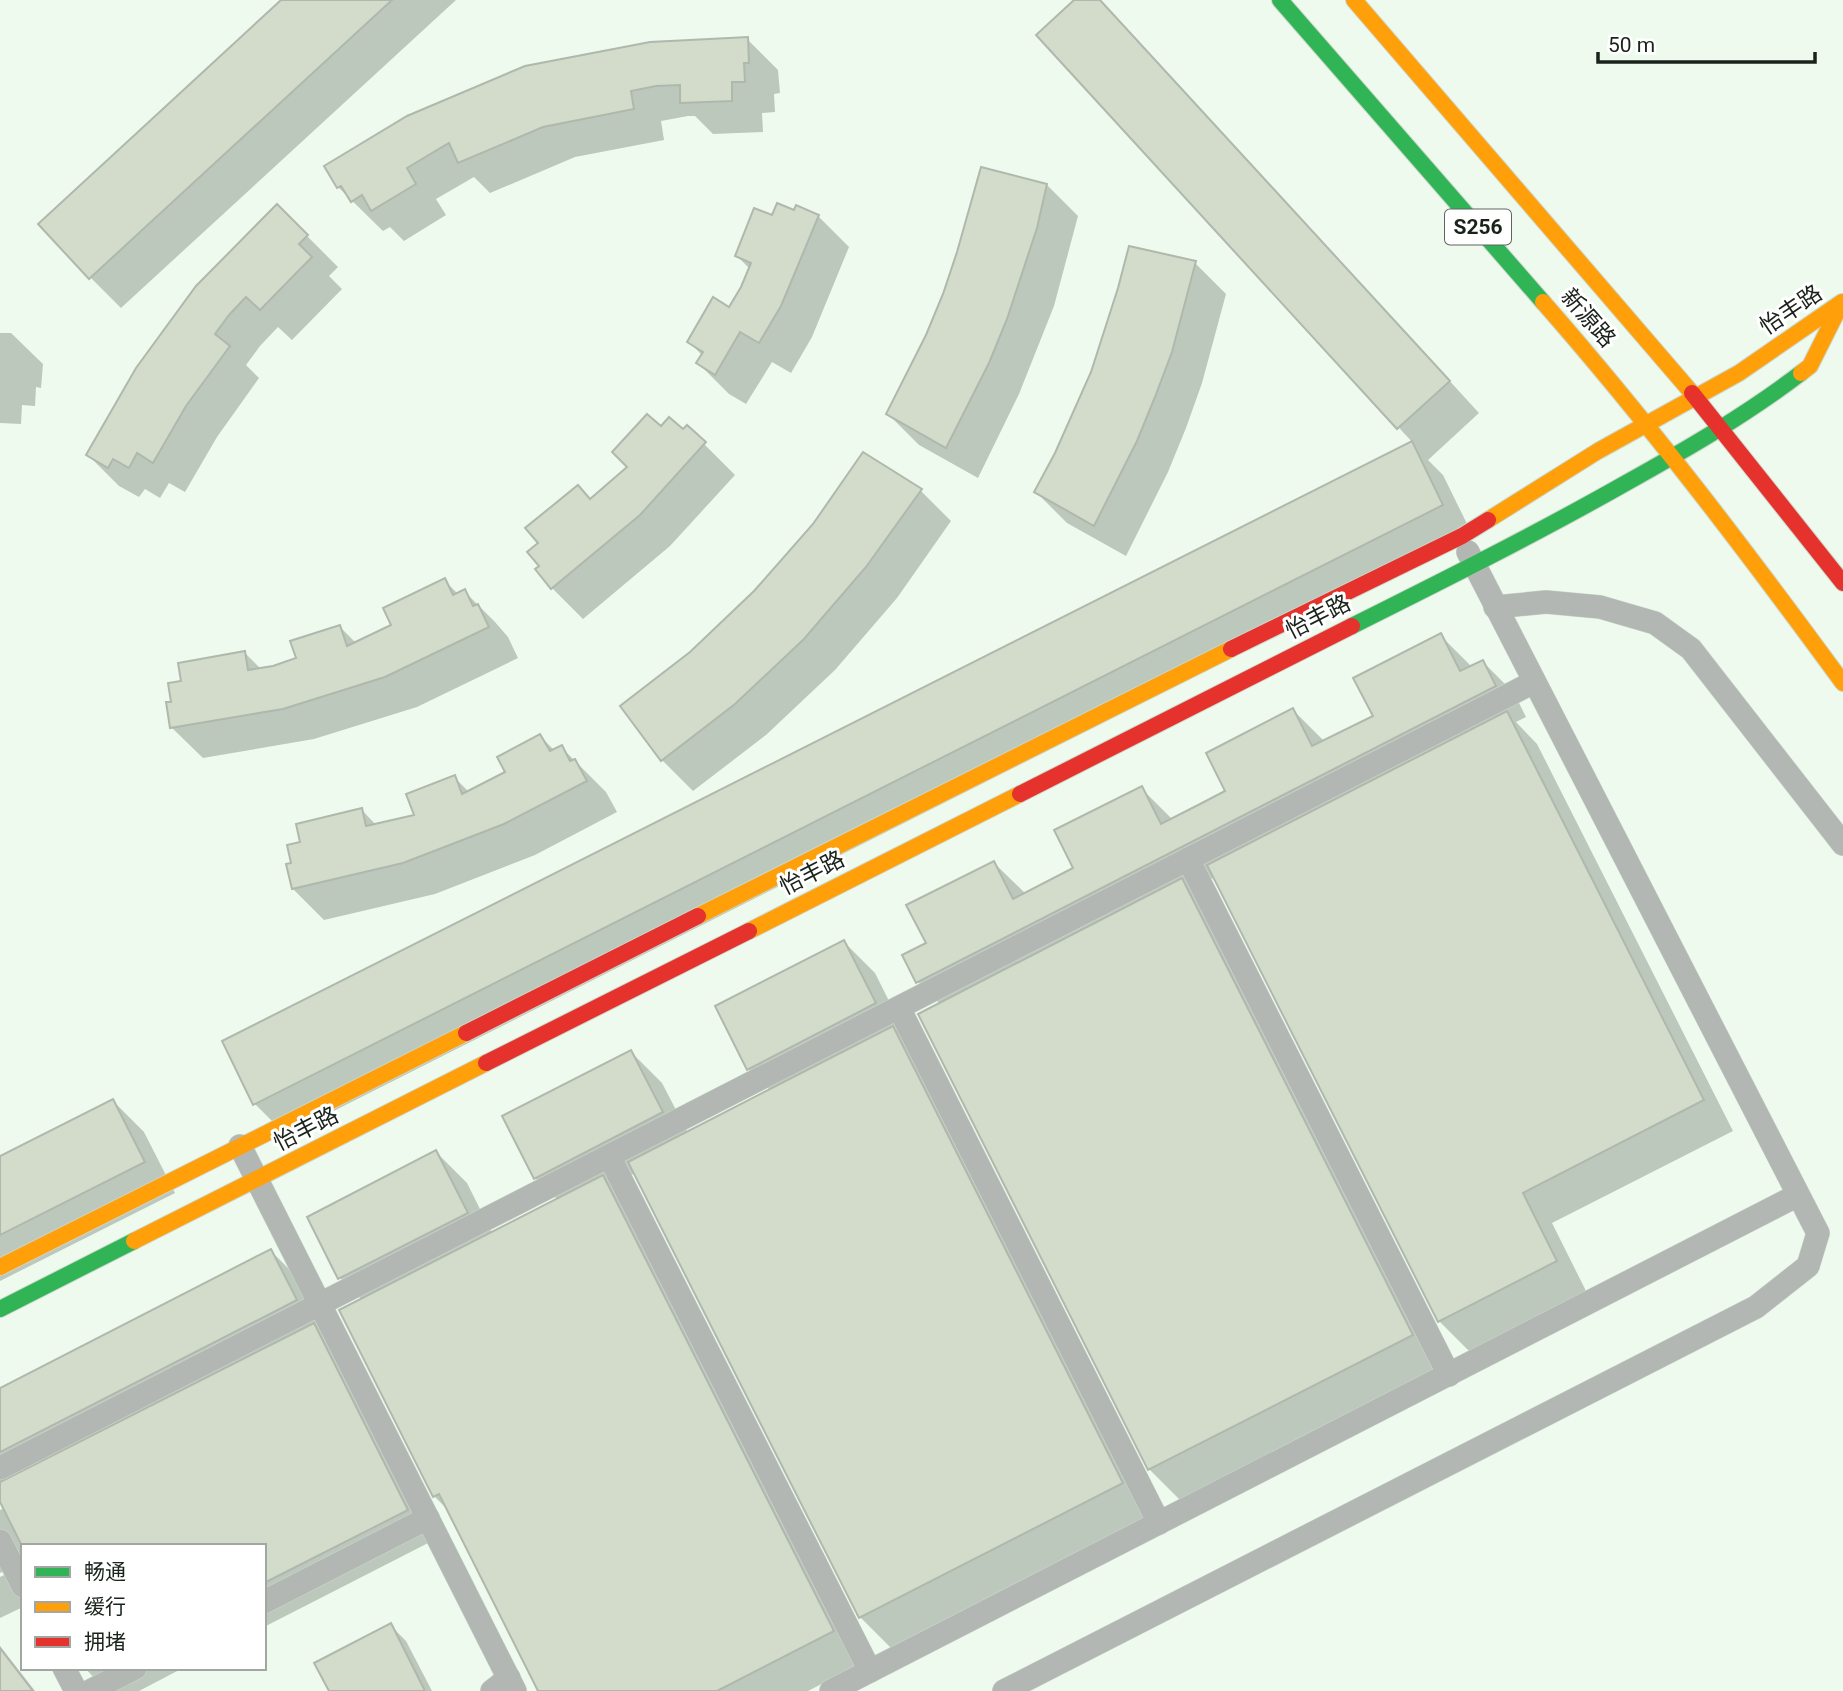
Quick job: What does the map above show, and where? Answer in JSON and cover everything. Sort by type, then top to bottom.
[{"type":"street","name":"新源路","points":[[1280,0],[1602,369],[1731,530],[1843,682]]},
{"type":"street","name":"新源路","points":[[1354,0],[1696,397],[1772,488],[1843,583]]},
{"type":"street","name":"怡丰路","points":[[0,1267],[1156,685],[1462,536],[1598,451],[1739,373],[1843,302]]},
{"type":"street","name":"怡丰路","points":[[0,1308],[1549,527],[1762,403],[1810,366],[1843,302]]},
{"type":"street","points":[[1004,1691],[1756,1307],[1808,1266],[1818,1233],[1495,607],[1462,536]]},
{"type":"street","points":[[1495,607],[1546,602],[1600,607],[1655,623],[1691,649],[1843,844]]},
{"type":"street","points":[[0,1468],[1534,682]]},
{"type":"street","points":[[1188,859],[1449,1375]]},
{"type":"street","points":[[899,1008],[1159,1523]]},
{"type":"street","points":[[240,1146],[428,1518],[506,1687]]},
{"type":"street","points":[[609,1156],[870,1671]]},
{"type":"street","points":[[831,1691],[1798,1195]]},
{"type":"street","points":[[266,1601],[428,1518]]},
{"type":"street","points":[[0,1541],[21,1582]]},
{"type":"street","points":[[65,1670],[76,1691]]},
{"type":"street","points":[[90,1691],[131,1670]]},
{"type":"building","points":[[281,0],[392,0],[89,279],[38,224]]},
{"type":"building","points":[[1074,0],[1100,0],[1450,381],[1397,429],[1036,35]]},
{"type":"building","points":[[748,37],[749,63],[744,63],[745,82],[732,82],[732,101],[680,103],[680,85],[656,86],[631,91],[634,109],[543,127],[458,163],[449,143],[407,168],[416,184],[371,211],[362,195],[351,202],[341,186],[337,188],[324,166],[407,116],[525,66],[650,42]]},
{"type":"building","points":[[981,167],[1047,184],[1037,228],[1007,319],[989,363],[946,448],[886,414],[926,335],[943,294]]},
{"type":"building","points":[[777,203],[794,210],[796,205],[819,215],[781,306],[759,343],[740,332],[715,375],[696,363],[703,352],[687,342],[713,297],[729,307],[741,287],[751,263],[735,256],[754,208],[772,215]]},
{"type":"building","points":[[277,204],[308,235],[299,244],[312,257],[260,310],[246,297],[229,315],[215,334],[230,346],[186,406],[153,463],[137,453],[129,468],[113,459],[108,468],[86,455],[136,368],[196,286]]},
{"type":"building","points":[[1129,246],[1196,261],[1172,352],[1155,397],[1137,441],[1094,526],[1034,492],[1055,453],[1091,372]]},
{"type":"building","points":[[647,414],[661,426],[669,417],[683,429],[687,425],[706,442],[640,515],[551,589],[535,569],[539,566],[527,552],[538,543],[525,528],[578,485],[590,499],[627,467],[612,452]]},
{"type":"building","points":[[1412,441],[1443,505],[253,1105],[222,1041]]},
{"type":"building","points":[[863,452],[922,489],[866,567],[804,639],[735,704],[661,761],[620,706],[690,652],[754,591],[813,524]]},
{"type":"building","points":[[445,578],[453,595],[465,589],[473,606],[478,604],[489,627],[385,677],[283,709],[170,728],[166,702],[171,702],[168,683],[181,681],[178,663],[245,651],[248,670],[273,666],[296,658],[290,641],[340,625],[347,646],[391,625],[383,608]]},
{"type":"building","points":[[1441,633],[1460,671],[1483,660],[1496,686],[916,983],[902,955],[926,943],[906,905],[994,861],[1013,899],[1073,868],[1054,830],[1142,786],[1161,824],[1225,791],[1206,753],[1293,708],[1312,746],[1373,716],[1353,678]]},
{"type":"building","points":[[1507,711],[1704,1100],[1523,1193],[1557,1261],[1438,1322],[1207,865]]},
{"type":"building","points":[[540,734],[550,751],[562,745],[570,761],[575,759],[587,781],[504,824],[403,863],[292,889],[286,864],[291,863],[287,845],[300,842],[296,824],[362,808],[366,826],[414,815],[406,794],[455,775],[462,794],[505,772],[497,757]]},
{"type":"building","points":[[1182,878],[1413,1335],[1148,1470],[918,1014]]},
{"type":"building","points":[[844,940],[876,1003],[747,1070],[715,1006]]},
{"type":"building","points":[[893,1026],[1123,1483],[859,1618],[628,1162]]},
{"type":"building","points":[[631,1050],[663,1112],[534,1179],[502,1116]]},
{"type":"building","points":[[113,1099],[145,1162],[0,1235],[0,1156]]},
{"type":"building","points":[[436,1150],[468,1213],[338,1279],[307,1217]]},
{"type":"building","points":[[603,1175],[834,1631],[717,1691],[538,1691],[439,1494],[433,1497],[339,1310]]},
{"type":"building","points":[[271,1249],[297,1300],[0,1452],[0,1388]]},
{"type":"building","points":[[314,1323],[408,1510],[266,1582],[266,1544],[21,1544],[0,1502],[0,1482]]},
{"type":"building","points":[[391,1623],[425,1691],[329,1691],[314,1663]]},
{"type":"building","points":[[0,1648],[33,1691],[0,1691]]},
{"type":"traffic: fast","points":[[1280,0],[1543,302]]},
{"type":"traffic: fast","points":[[1352,626],[1524,539],[1649,470],[1738,417],[1801,373]]},
{"type":"traffic: fast","points":[[0,1309],[134,1241]]},
{"type":"traffic: slow","points":[[1354,0],[1692,393]]},
{"type":"traffic: slow","points":[[1543,302],[1697,489],[1843,683]]},
{"type":"traffic: slow","points":[[1488,520],[1598,451],[1739,373],[1842,302],[1810,366],[1801,373]]},
{"type":"traffic: slow","points":[[698,916],[1231,649]]},
{"type":"traffic: slow","points":[[749,931],[1020,794]]},
{"type":"traffic: slow","points":[[0,1267],[466,1033]]},
{"type":"traffic: slow","points":[[134,1241],[486,1063]]},
{"type":"traffic: jam","points":[[1692,393],[1843,583]]},
{"type":"traffic: jam","points":[[1231,649],[1462,536],[1488,520]]},
{"type":"traffic: jam","points":[[1020,794],[1352,626]]},
{"type":"traffic: jam","points":[[466,1033],[698,916]]},
{"type":"traffic: jam","points":[[486,1063],[749,931]]}]
